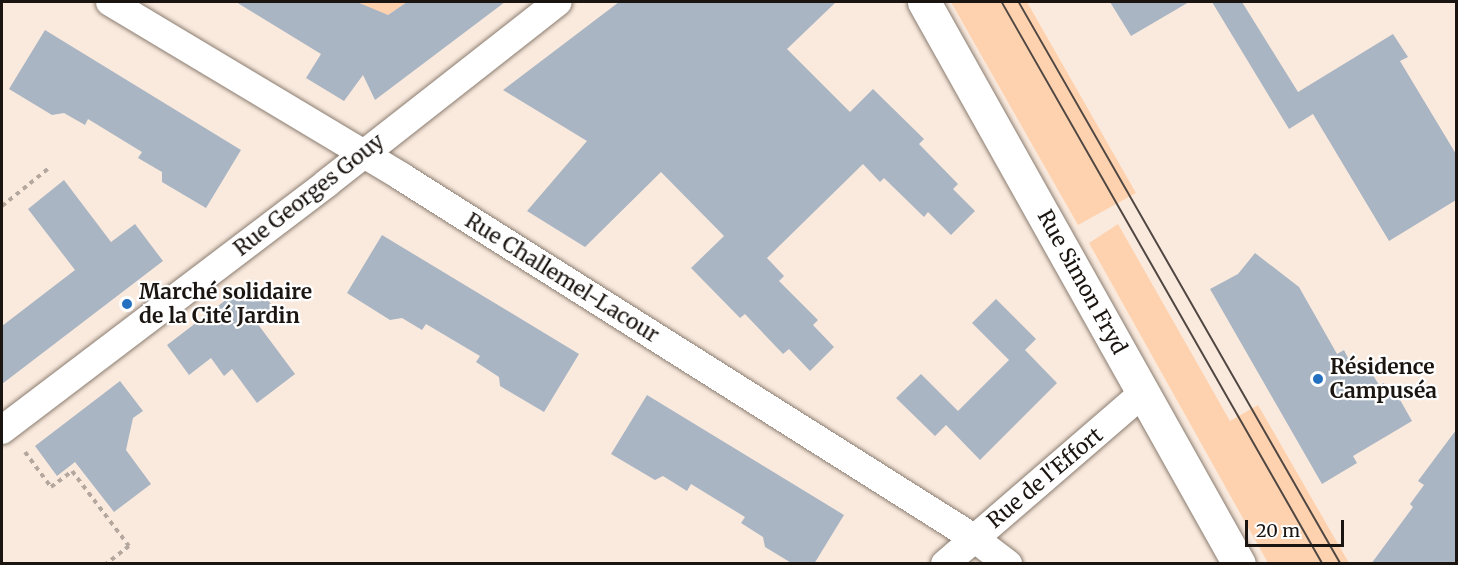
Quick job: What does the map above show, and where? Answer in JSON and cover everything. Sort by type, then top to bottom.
[{"type":"street","name":"Rue Challemel-Lacour","points":[[110,2],[361,155],[974,538],[1008,564]]},
{"type":"street","name":"Rue Georges Gouy","points":[[2,429],[558,2]]},
{"type":"street","name":"Rue Simon Fryd","points":[[924,2],[1239,564]]},
{"type":"street","name":"Rue de l'Effort","points":[[945,564],[1144,392]]},
{"type":"path","points":[[2,206],[49,168]]},
{"type":"path","points":[[22,449],[51,487],[72,471],[129,546],[106,564]]},
{"type":"shaded area","points":[[339,2],[407,2],[388,15]]},
{"type":"shaded area","points":[[951,2],[1027,2],[1136,193],[1078,225]]},
{"type":"shaded area","points":[[1118,224],[1230,421],[1258,405],[1349,563],[1268,563],[1089,243]]},
{"type":"building","points":[[236,2],[357,2],[388,15],[407,2],[505,2],[375,100],[363,75],[344,101],[306,78],[321,54]]},
{"type":"building","points":[[619,2],[836,2],[787,49],[850,112],[873,89],[924,139],[919,144],[958,184],[953,189],[975,211],[951,235],[928,212],[924,217],[884,178],[880,182],[863,164],[767,258],[784,276],[779,281],[818,320],[813,325],[834,347],[810,371],[789,349],[783,354],[745,314],[740,318],[691,268],[724,236],[661,172],[585,247],[527,211],[587,141],[503,90]]},
{"type":"building","points":[[1110,2],[1189,2],[1131,36]]},
{"type":"building","points":[[1212,2],[1242,2],[1298,92],[1393,34],[1408,57],[1400,61],[1456,154],[1456,200],[1389,241],[1313,114],[1289,129]]},
{"type":"building","points":[[45,30],[241,150],[206,208],[162,182],[162,172],[138,158],[142,152],[88,119],[85,125],[64,113],[52,115],[9,89]]},
{"type":"building","points":[[64,180],[111,242],[135,224],[163,261],[2,384],[2,326],[75,270],[28,209]]},
{"type":"building","points":[[382,235],[579,354],[544,412],[500,386],[499,377],[476,362],[480,356],[426,324],[422,330],[402,318],[390,320],[347,293]]},
{"type":"building","name":"Résidence Campuséa","points":[[1255,253],[1299,287],[1337,354],[1344,350],[1351,364],[1357,361],[1365,375],[1371,372],[1379,385],[1384,383],[1389,393],[1395,391],[1412,421],[1353,456],[1357,463],[1322,484],[1210,289],[1238,274]]},
{"type":"building","points":[[252,280],[275,309],[257,323],[295,374],[257,403],[232,369],[224,376],[211,358],[189,375],[167,345]]},
{"type":"building","points":[[996,299],[1036,339],[1025,350],[1057,383],[980,460],[946,425],[935,436],[896,398],[921,374],[958,411],[1009,360],[972,323]]},
{"type":"building","points":[[120,381],[143,411],[133,418],[126,450],[151,484],[114,512],[75,462],[57,476],[35,446]]},
{"type":"building","points":[[647,395],[844,515],[814,564],[793,564],[765,547],[763,537],[741,523],[745,517],[691,484],[687,491],[663,476],[655,480],[611,454]]},
{"type":"building","points":[[1456,430],[1456,564],[1371,564],[1413,507],[1410,504],[1424,485],[1418,481]]},
{"type":"tram line","points":[[1002,2],[1323,564]]},
{"type":"tram line","points":[[1019,2],[1341,564]]},
{"type":"place","name":"Marché solidaire de la Cité Jardin","points":[[127,304]]},
{"type":"place","name":"Résidence Campuséa","points":[[1318,379]]}]
